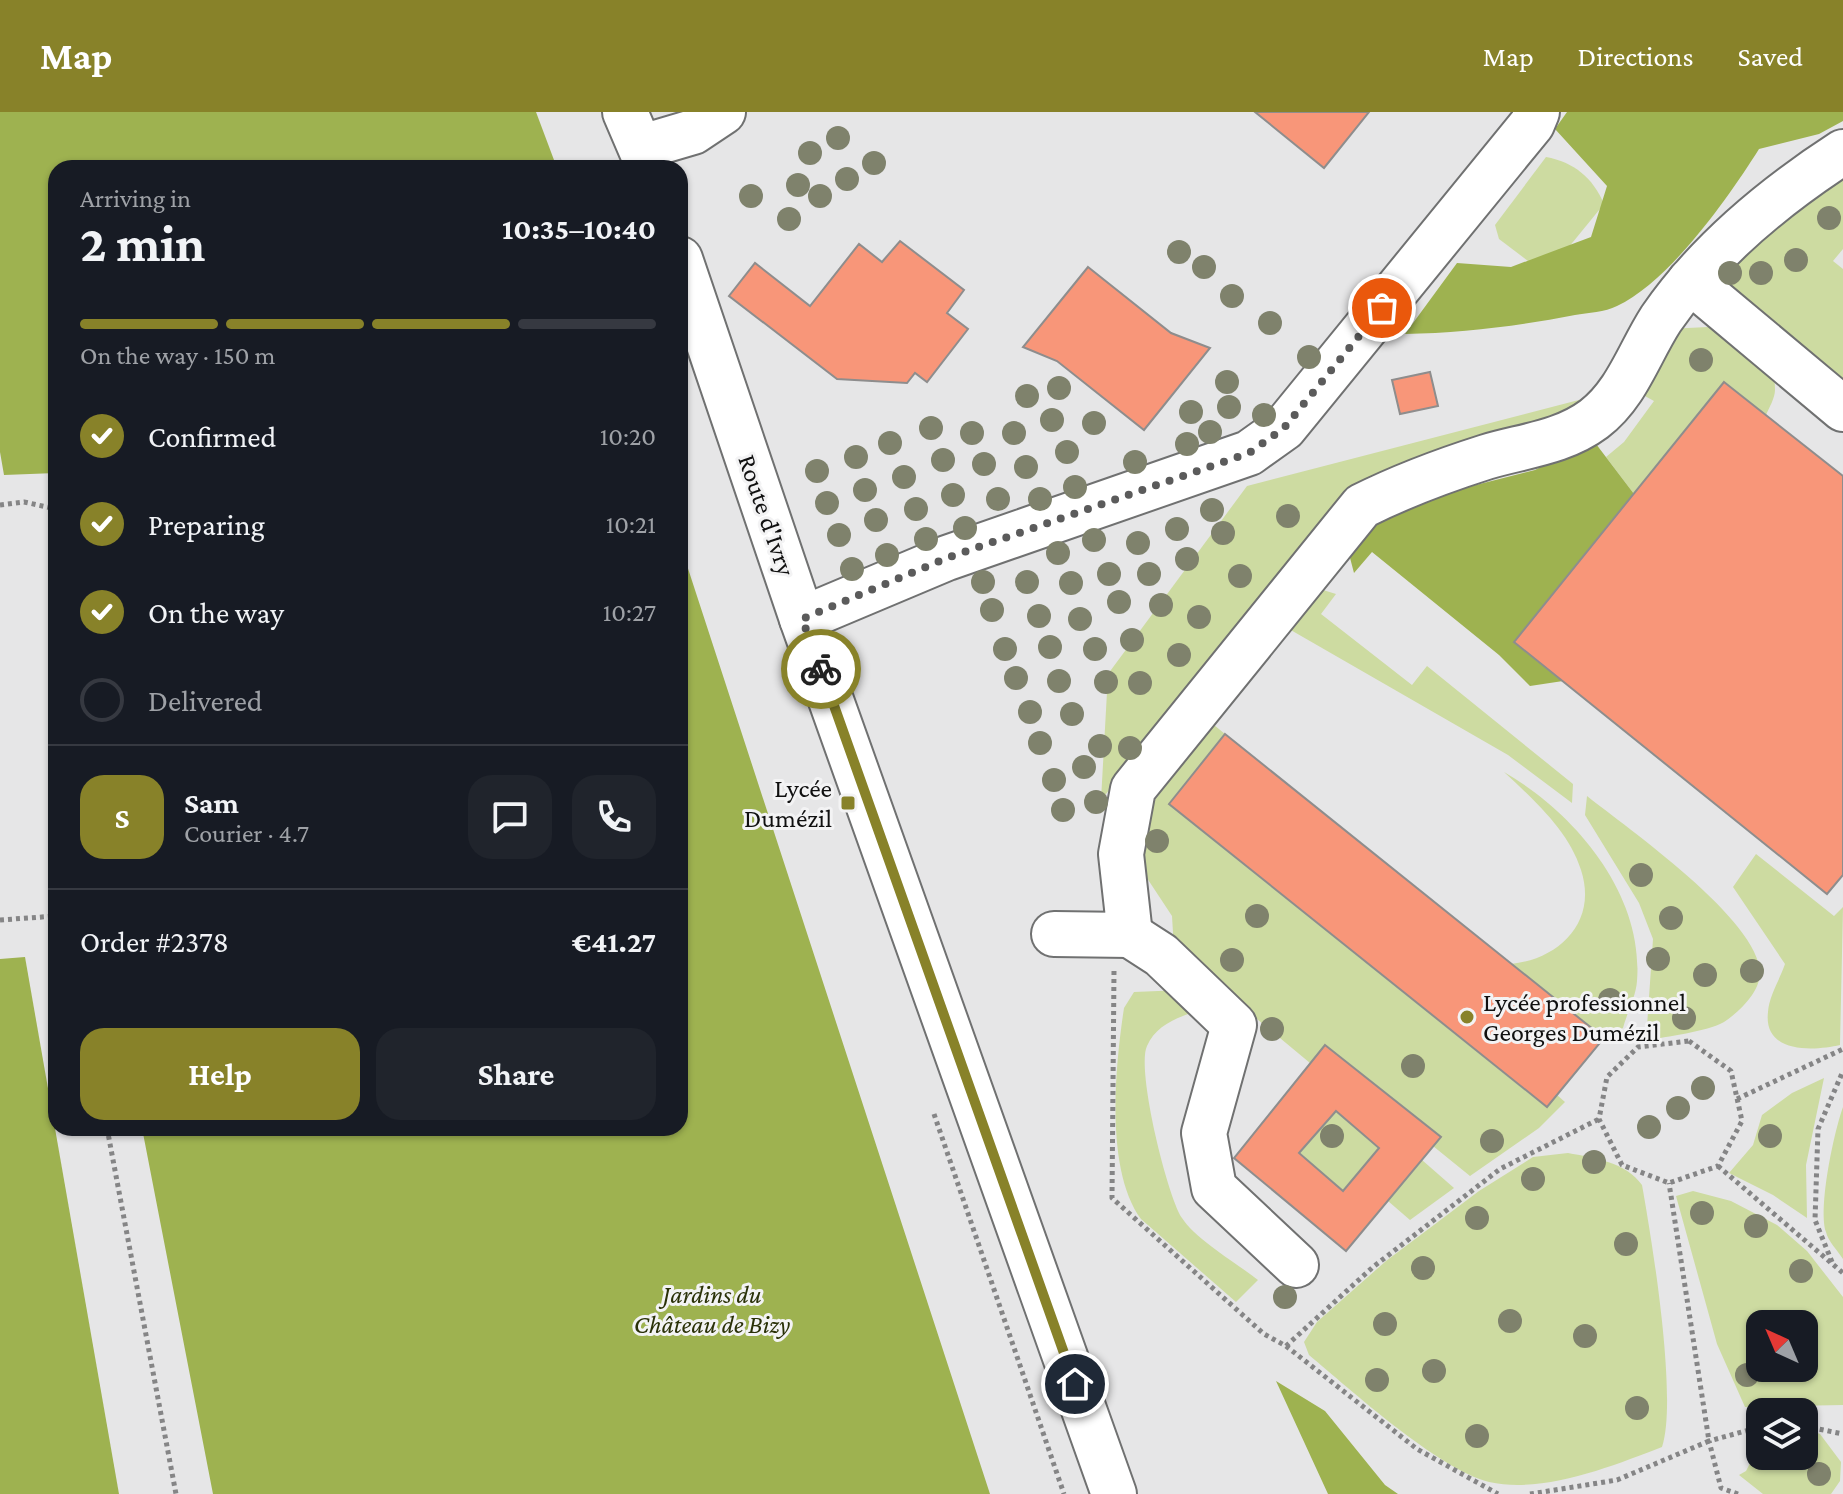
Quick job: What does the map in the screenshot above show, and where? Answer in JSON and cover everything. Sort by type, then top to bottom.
[{"type":"street","points":[[638,142],[693,132],[723,112]]},
{"type":"street","points":[[802,619],[947,558],[1249,453],[1284,428],[1532,124],[1537,112]]},
{"type":"street","points":[[1130,935],[1121,854],[1133,789],[1362,506],[1413,481],[1555,440],[1594,419],[1626,383],[1660,322],[1690,281],[1789,187],[1843,152]]},
{"type":"street","points":[[1690,281],[1843,409]]},
{"type":"street","name":"Route d'Ivry","points":[[688,283],[802,619],[1114,1494]]},
{"type":"street","points":[[1054,934],[1130,935],[1161,955],[1234,1025],[1204,1133],[1214,1188],[1296,1265]]},
{"type":"path","points":[[0,505],[24,502],[48,507]]},
{"type":"path","points":[[0,920],[48,917]]},
{"type":"path","points":[[1689,1041],[1731,1071],[1737,1099],[1742,1121],[1718,1166],[1669,1183],[1622,1165],[1599,1119],[1607,1077],[1638,1047],[1689,1041]]},
{"type":"path","points":[[1737,1099],[1843,1049]]},
{"type":"path","points":[[1832,1262],[1815,1220],[1818,1129],[1843,1071]]},
{"type":"path","points":[[1286,1346],[1373,1267],[1500,1169],[1599,1119]]},
{"type":"path","points":[[109,1136],[176,1494]]},
{"type":"path","points":[[1718,1166],[1843,1273]]},
{"type":"path","points":[[1669,1183],[1709,1441],[1721,1488],[1738,1494]]},
{"type":"path","points":[[1818,1429],[1843,1434]]},
{"type":"path","points":[[1530,1494],[1617,1480],[1709,1441],[1746,1431]]},
{"type":"green space","points":[[0,112],[536,112],[554,160],[48,160],[48,473],[4,475],[0,452]]},
{"type":"green space","points":[[1567,112],[1843,112],[1843,121],[1819,134],[1759,149],[1715,213],[1677,258],[1637,294],[1617,306],[1512,326],[1405,334],[1457,263],[1511,267],[1591,237],[1607,186],[1555,129]]},
{"type":"green space","points":[[1546,157],[1574,167],[1594,186],[1604,204],[1555,264],[1536,267],[1499,239],[1495,225]]},
{"type":"green space","points":[[1843,163],[1843,249],[1833,261],[1843,269],[1843,390],[1712,279]]},
{"type":"green space","points":[[1708,327],[1752,351],[1769,368],[1774,378],[1772,403],[1766,415],[1724,382],[1634,494],[1606,457],[1624,442],[1654,401],[1632,389],[1667,329]]},
{"type":"green space","points":[[1598,395],[1589,406],[1361,484],[1101,800],[1108,674],[1247,486]]},
{"type":"green space","points":[[1593,440],[1634,494],[1563,681],[1530,686],[1499,655],[1372,552],[1354,573],[1349,554],[1367,527],[1413,501],[1535,470]]},
{"type":"green space","name":"Jardins du Château de Bizy","points":[[688,569],[990,1494],[213,1494],[144,1136],[688,1136]]},
{"type":"green space","points":[[1323,590],[1336,594],[1321,614],[1412,685],[1427,666],[1573,784],[1572,803],[1508,755],[1289,629],[1309,592]]},
{"type":"green space","points":[[1214,725],[1225,734],[1169,804],[1546,1107],[1557,1095],[1565,1102],[1539,1128],[1470,1176],[1433,1146],[1440,1136],[1325,1046],[1310,1063],[1174,950],[1172,916],[1141,869],[1139,820]]},
{"type":"green space","points":[[1504,772],[1556,810],[1579,833],[1617,887],[1629,917],[1636,949],[1636,987],[1623,1028],[1604,1038],[1511,964],[1545,955],[1570,935],[1584,906],[1585,889],[1575,856],[1559,829]]},
{"type":"green space","points":[[1587,796],[1689,877],[1739,928],[1754,952],[1760,974],[1756,988],[1742,1007],[1724,1022],[1646,1041],[1653,939],[1639,903],[1585,815]]},
{"type":"green space","points":[[1756,854],[1834,916],[1843,907],[1840,1045],[1804,1048],[1792,1046],[1773,1036],[1769,1026],[1770,1000],[1785,964],[1733,887]]},
{"type":"green space","points":[[25,957],[48,1088],[48,1136],[56,1136],[119,1494],[0,1494],[0,959]]},
{"type":"green space","points":[[1183,990],[1207,1008],[1165,1025],[1147,1046],[1145,1059],[1149,1104],[1169,1185],[1182,1218],[1206,1243],[1258,1280],[1236,1302],[1141,1219],[1122,1174],[1117,1146],[1116,1088],[1124,1008],[1134,992]]},
{"type":"green space","points":[[1824,1078],[1806,1165],[1807,1218],[1773,1195],[1729,1173],[1753,1145],[1762,1115],[1792,1093]]},
{"type":"green space","points":[[1843,1107],[1843,1259],[1827,1235],[1824,1205],[1835,1134]]},
{"type":"green space","points":[[1336,1111],[1379,1148],[1343,1191],[1299,1153]]},
{"type":"green space","points":[[1568,1153],[1618,1166],[1642,1185],[1657,1279],[1665,1358],[1666,1424],[1662,1447],[1600,1470],[1555,1481],[1510,1485],[1489,1482],[1445,1462],[1396,1427],[1309,1355],[1304,1342],[1317,1322],[1386,1261],[1479,1191],[1533,1157]]},
{"type":"green space","points":[[1422,1160],[1454,1188],[1410,1220],[1388,1201]]},
{"type":"green space","points":[[1693,1191],[1731,1201],[1777,1225],[1807,1251],[1843,1297],[1843,1405],[1818,1406],[1818,1398],[1746,1398],[1745,1407],[1717,1344],[1676,1196]]},
{"type":"green space","points":[[1276,1381],[1325,1411],[1385,1485],[1398,1494],[1328,1494]]},
{"type":"green space","points":[[1818,1433],[1841,1462],[1840,1481],[1831,1494],[1763,1494],[1739,1475],[1746,1471],[1818,1470]]},
{"type":"building","points":[[1255,112],[1369,112],[1324,168]]},
{"type":"building","points":[[900,241],[964,290],[947,313],[968,329],[927,382],[915,373],[907,383],[837,379],[729,296],[755,263],[810,306],[859,244],[882,262]]},
{"type":"building","points":[[1088,267],[1171,333],[1210,348],[1144,430],[1057,361],[1023,347]]},
{"type":"building","points":[[1430,372],[1438,406],[1400,414],[1392,380]]},
{"type":"building","points":[[1724,382],[1843,476],[1843,875],[1827,894],[1514,642]]},
{"type":"building","points":[[1225,734],[1604,1038],[1547,1107],[1169,804]]},
{"type":"building","points":[[1325,1045],[1441,1137],[1346,1251],[1234,1158]],"holes":[[[1336,1111],[1379,1148],[1343,1191],[1299,1153]]]},
{"type":"way so far","points":[[821,669],[802,619],[947,558],[1249,453],[1284,428],[1382,308]]},
{"type":"place","name":"Lycée Dumézil","points":[[848,803]]},
{"type":"place","name":"Lycée professionnel Georges Dumézil","points":[[1467,1017]]},
{"type":"route","points":[[821,669],[1075,1384]]}]
